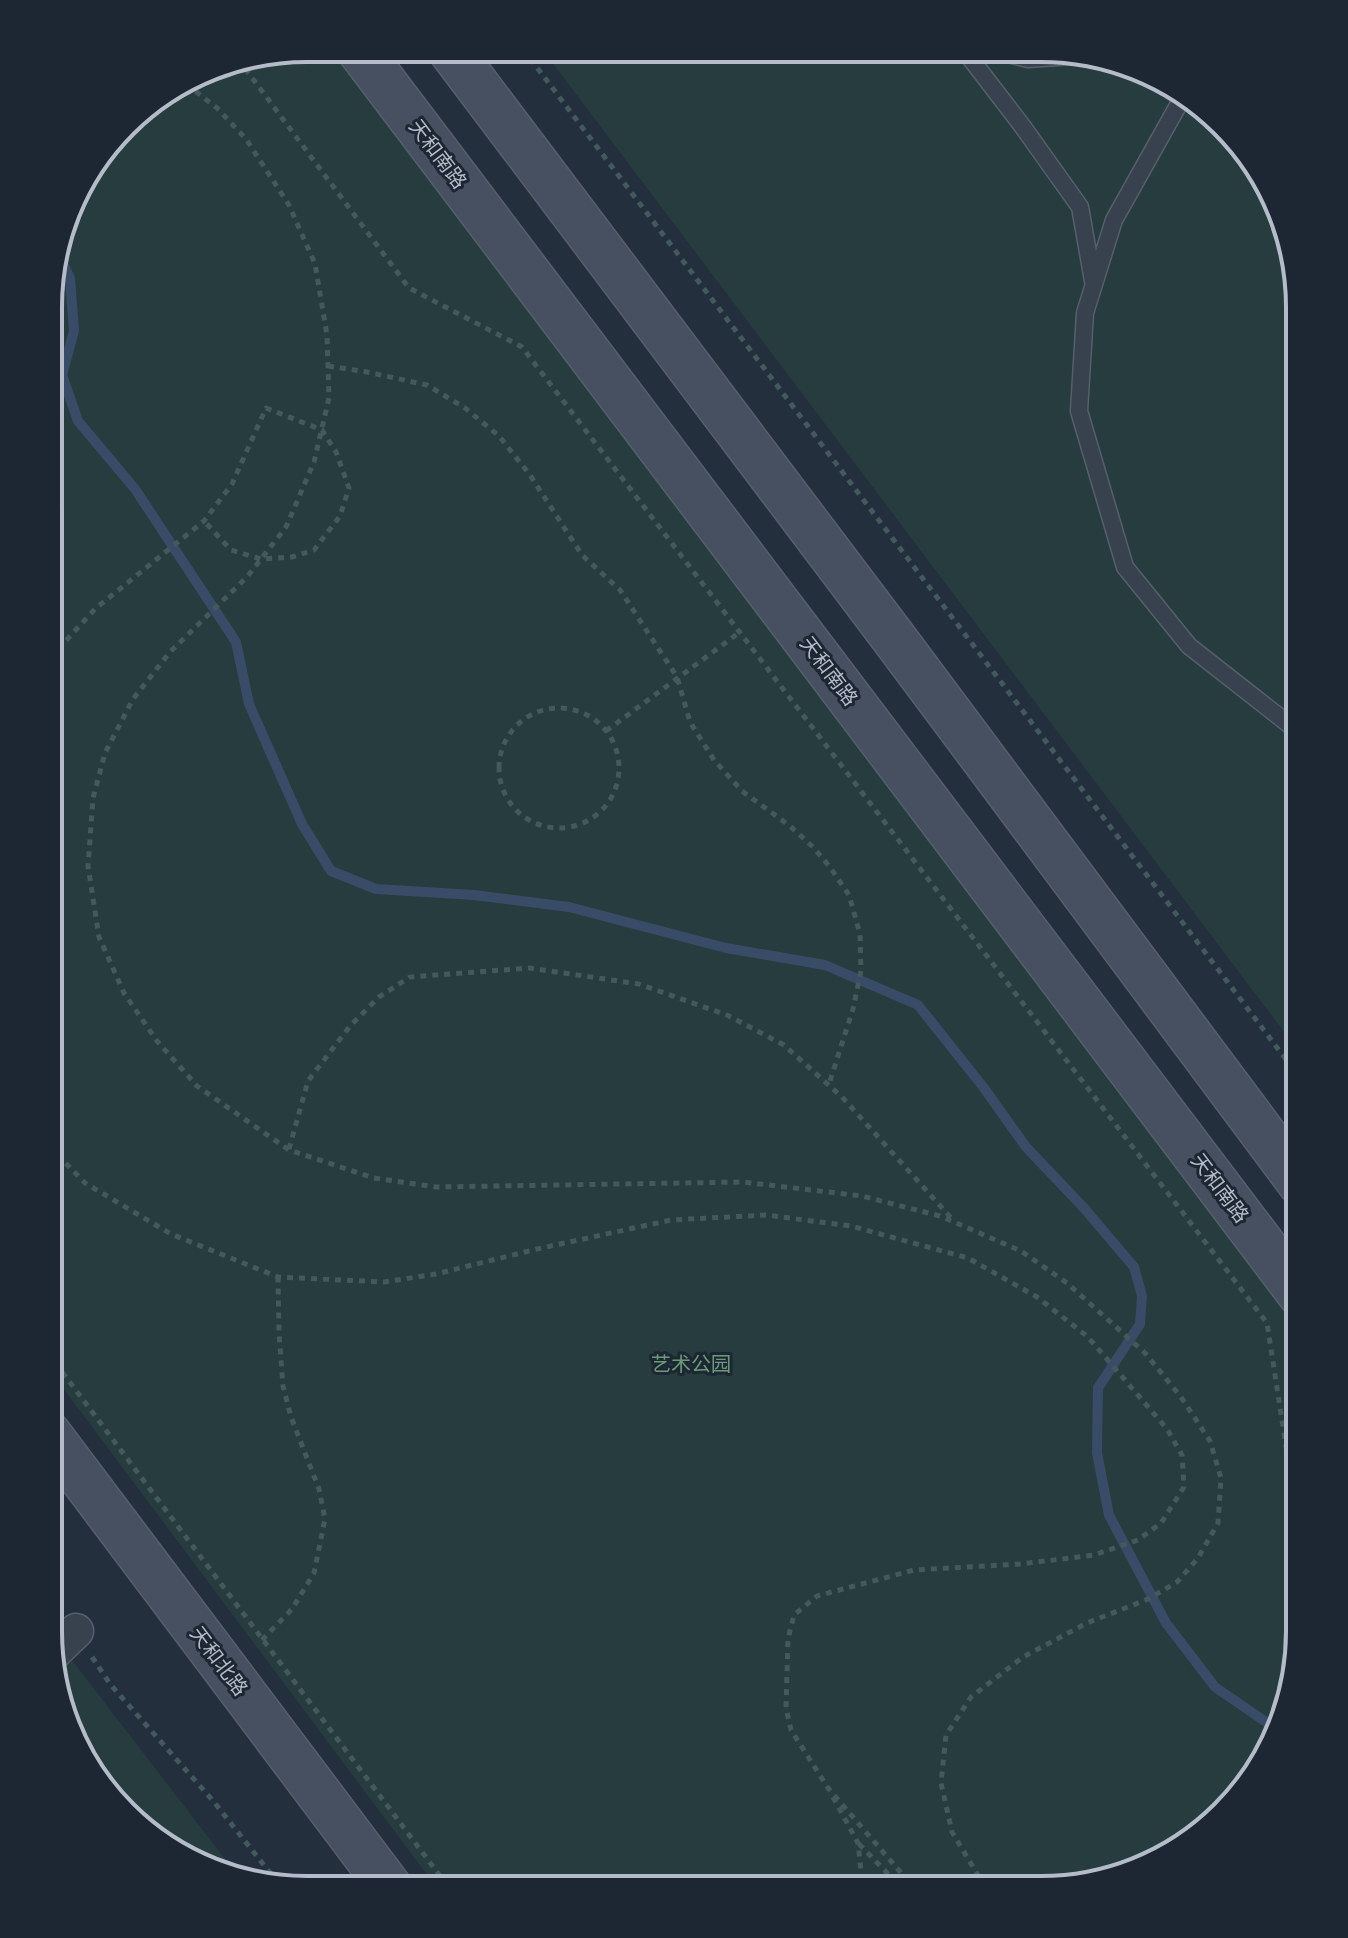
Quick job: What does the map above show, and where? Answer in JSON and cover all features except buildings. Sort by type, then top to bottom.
[{"type":"street","name":"天和南路","points":[[369,63],[1285,1275]]},
{"type":"street","points":[[460,63],[1285,1163]]},
{"type":"street","name":"天和北路","points":[[62,1452],[381,1876]]},
{"type":"street","name":"天和北路","points":[[62,1501],[343,1876]]},
{"type":"lane","points":[[973,62],[1080,207],[1093,285]]},
{"type":"lane","points":[[1178,105],[1114,220],[1085,313],[1079,411],[1125,567],[1189,646],[1286,722]]},
{"type":"path","points":[[533,63],[1285,1059]]},
{"type":"path","points":[[246,70],[409,288],[522,347],[1267,1323],[1285,1441]]},
{"type":"path","points":[[194,90],[217,108],[246,139],[289,205],[315,264],[327,335],[329,398],[314,462],[286,527],[247,577],[170,652],[133,699],[105,753],[93,798],[88,866],[99,937],[124,993],[157,1041],[197,1086],[289,1150],[374,1178],[436,1187],[743,1182],[862,1196],[940,1216],[1021,1251],[1067,1283],[1145,1353],[1181,1397],[1210,1441],[1221,1478],[1218,1523],[1198,1558],[1177,1582],[1148,1599],[1087,1623],[1023,1657],[971,1697],[946,1735],[941,1783],[952,1832],[978,1876]]},
{"type":"path","points":[[328,366],[427,385],[465,408],[499,436],[530,475],[582,555],[620,590],[677,677],[690,722],[714,760],[742,791],[790,826],[830,867],[849,895],[860,934],[861,971],[855,1001],[829,1084]]},
{"type":"path","points":[[62,645],[95,609],[204,521],[232,484],[266,408],[322,430],[336,452],[349,488],[340,516],[314,550],[292,557],[261,559],[231,550],[204,521]]},
{"type":"path","points":[[606,731],[740,632]]},
{"type":"path","points":[[561,707],[581,712],[606,731],[616,749],[619,770],[615,790],[604,808],[592,819],[572,827],[551,828],[532,821],[515,809],[504,791],[499,771],[501,750],[522,720],[540,711],[561,707]]},
{"type":"path","points":[[289,1150],[308,1081],[350,1026],[379,997],[410,977],[529,968],[639,984],[727,1015],[784,1045],[829,1084],[957,1223]]},
{"type":"path","points":[[62,1159],[85,1183],[171,1234],[278,1277],[384,1282],[436,1274],[671,1220],[766,1215],[851,1226],[968,1258],[1037,1297],[1088,1337],[1167,1429],[1182,1455],[1184,1487],[1161,1523],[1138,1540],[1094,1555],[1021,1564],[914,1570],[817,1596],[794,1615],[788,1639],[786,1708],[791,1730],[858,1843],[890,1876]]},
{"type":"path","points":[[262,1640],[292,1609],[314,1573],[325,1519],[319,1489],[291,1417],[283,1386],[278,1277]]},
{"type":"path","points":[[62,1372],[440,1876]]},
{"type":"path","points":[[64,1642],[110,1684],[214,1802],[270,1873]]},
{"type":"path","points":[[828,1788],[904,1876]]},
{"type":"path","points":[[858,1843],[862,1876]]},
{"type":"green space","name":"艺术公园","points":[[291,63],[357,63],[1285,1291],[1285,1647],[1281,1679],[1273,1710],[1245,1767],[1203,1815],[1177,1835],[1120,1863],[1089,1871],[1041,1876],[428,1876],[62,1387],[64,275],[75,228],[95,184],[123,145],[145,123],[184,95],[213,81],[259,67]]},
{"type":"green space","points":[[552,63],[1073,64],[1105,70],[1164,95],[1214,134],[1235,158],[1253,184],[1273,228],[1281,259],[1286,307],[1285,1034]]},
{"type":"green space","points":[[63,1649],[228,1862],[184,1843],[158,1825],[113,1780],[95,1754],[81,1725],[70,1695]]},
{"type":"waterway","points":[[62,375],[74,331],[70,278],[65,268]]},
{"type":"waterway","points":[[62,375],[78,421],[135,489],[236,642],[249,704],[302,824],[331,871],[376,889],[474,895],[569,907],[726,948],[825,965],[918,1005],[1026,1147],[1134,1267],[1142,1296],[1140,1324],[1098,1388],[1097,1453],[1109,1515],[1166,1623],[1215,1687],[1268,1723]]}]
